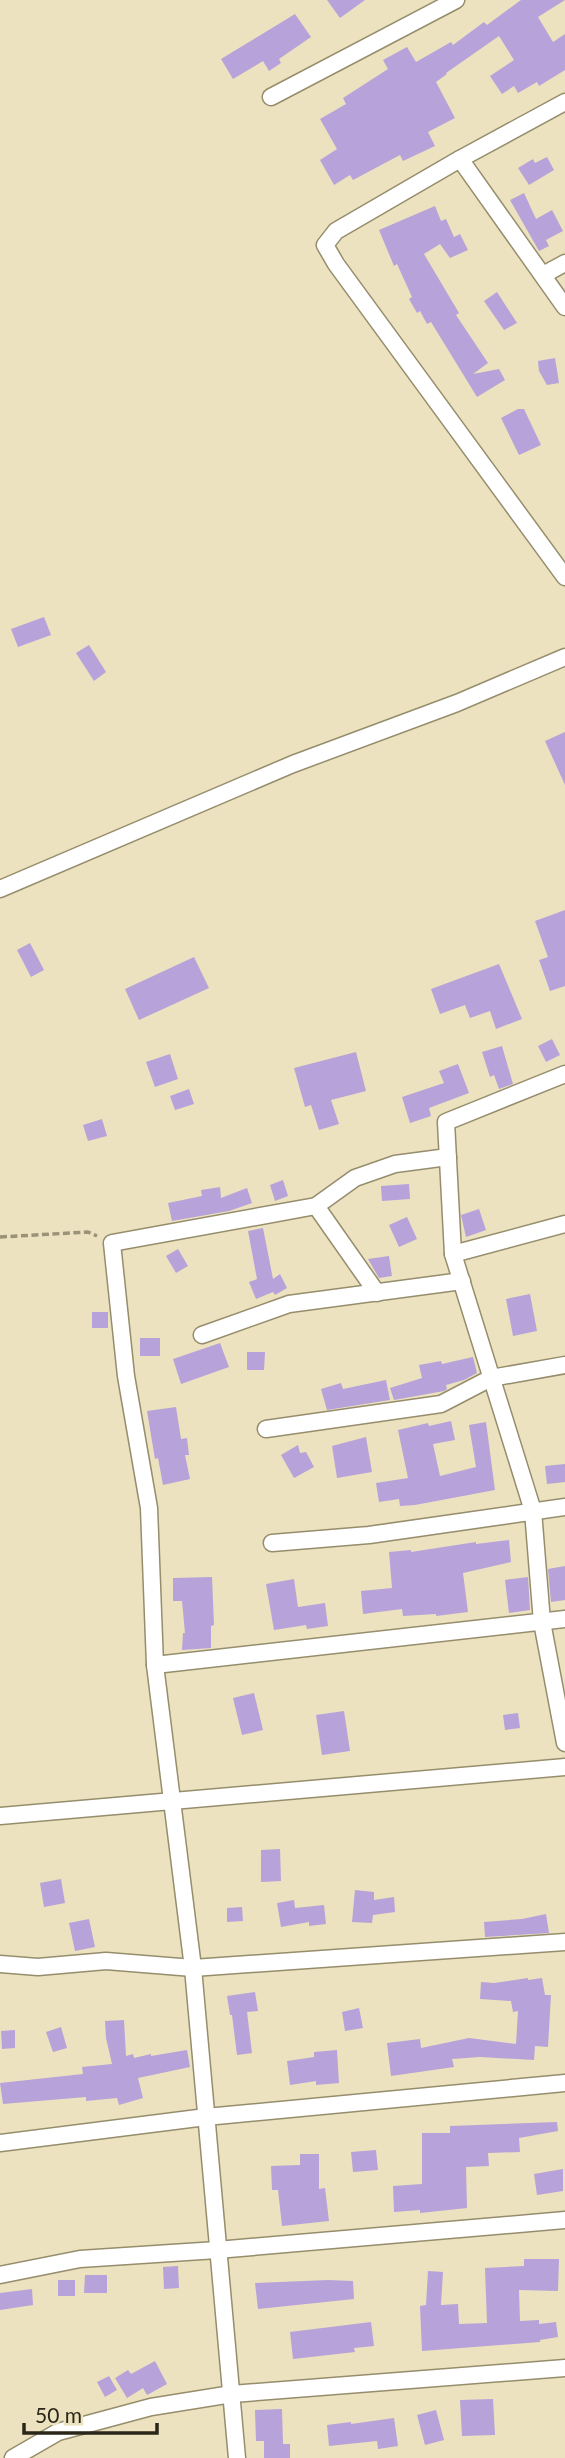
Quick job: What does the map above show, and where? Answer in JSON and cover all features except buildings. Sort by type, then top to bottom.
[{"type":"street","points":[[271,97],[456,0]]},
{"type":"street","points":[[565,102],[336,231],[325,245],[336,264],[565,577]]},
{"type":"street","points":[[460,159],[565,307]]},
{"type":"street","points":[[543,275],[565,263]]},
{"type":"street","points":[[0,888],[281,769],[457,703],[565,657]]},
{"type":"street","points":[[565,1074],[446,1122],[453,1254],[533,1511],[542,1622],[565,1743]]},
{"type":"street","points":[[237,2458],[193,1968],[155,1665],[149,1507],[126,1376],[112,1243],[316,1206],[355,1178],[395,1164],[448,1157]]},
{"type":"street","points":[[316,1206],[377,1293]]},
{"type":"street","points":[[453,1254],[565,1224]]},
{"type":"street","points":[[202,1335],[289,1304],[461,1282]]},
{"type":"street","points":[[265,1429],[441,1404],[491,1378],[565,1365]]},
{"type":"street","points":[[272,1543],[369,1535],[565,1507]]},
{"type":"street","points":[[155,1665],[565,1619]]},
{"type":"street","points":[[0,1816],[565,1767]]},
{"type":"street","points":[[0,1964],[38,1967],[106,1961],[193,1968],[565,1942]]},
{"type":"street","points":[[0,2143],[206,2117],[565,2083]]},
{"type":"street","points":[[0,2275],[80,2259],[565,2220]]},
{"type":"street","points":[[13,2458],[58,2432],[151,2407],[232,2395],[565,2368]]},
{"type":"path","points":[[0,1237],[88,1232],[112,1243]]}]
